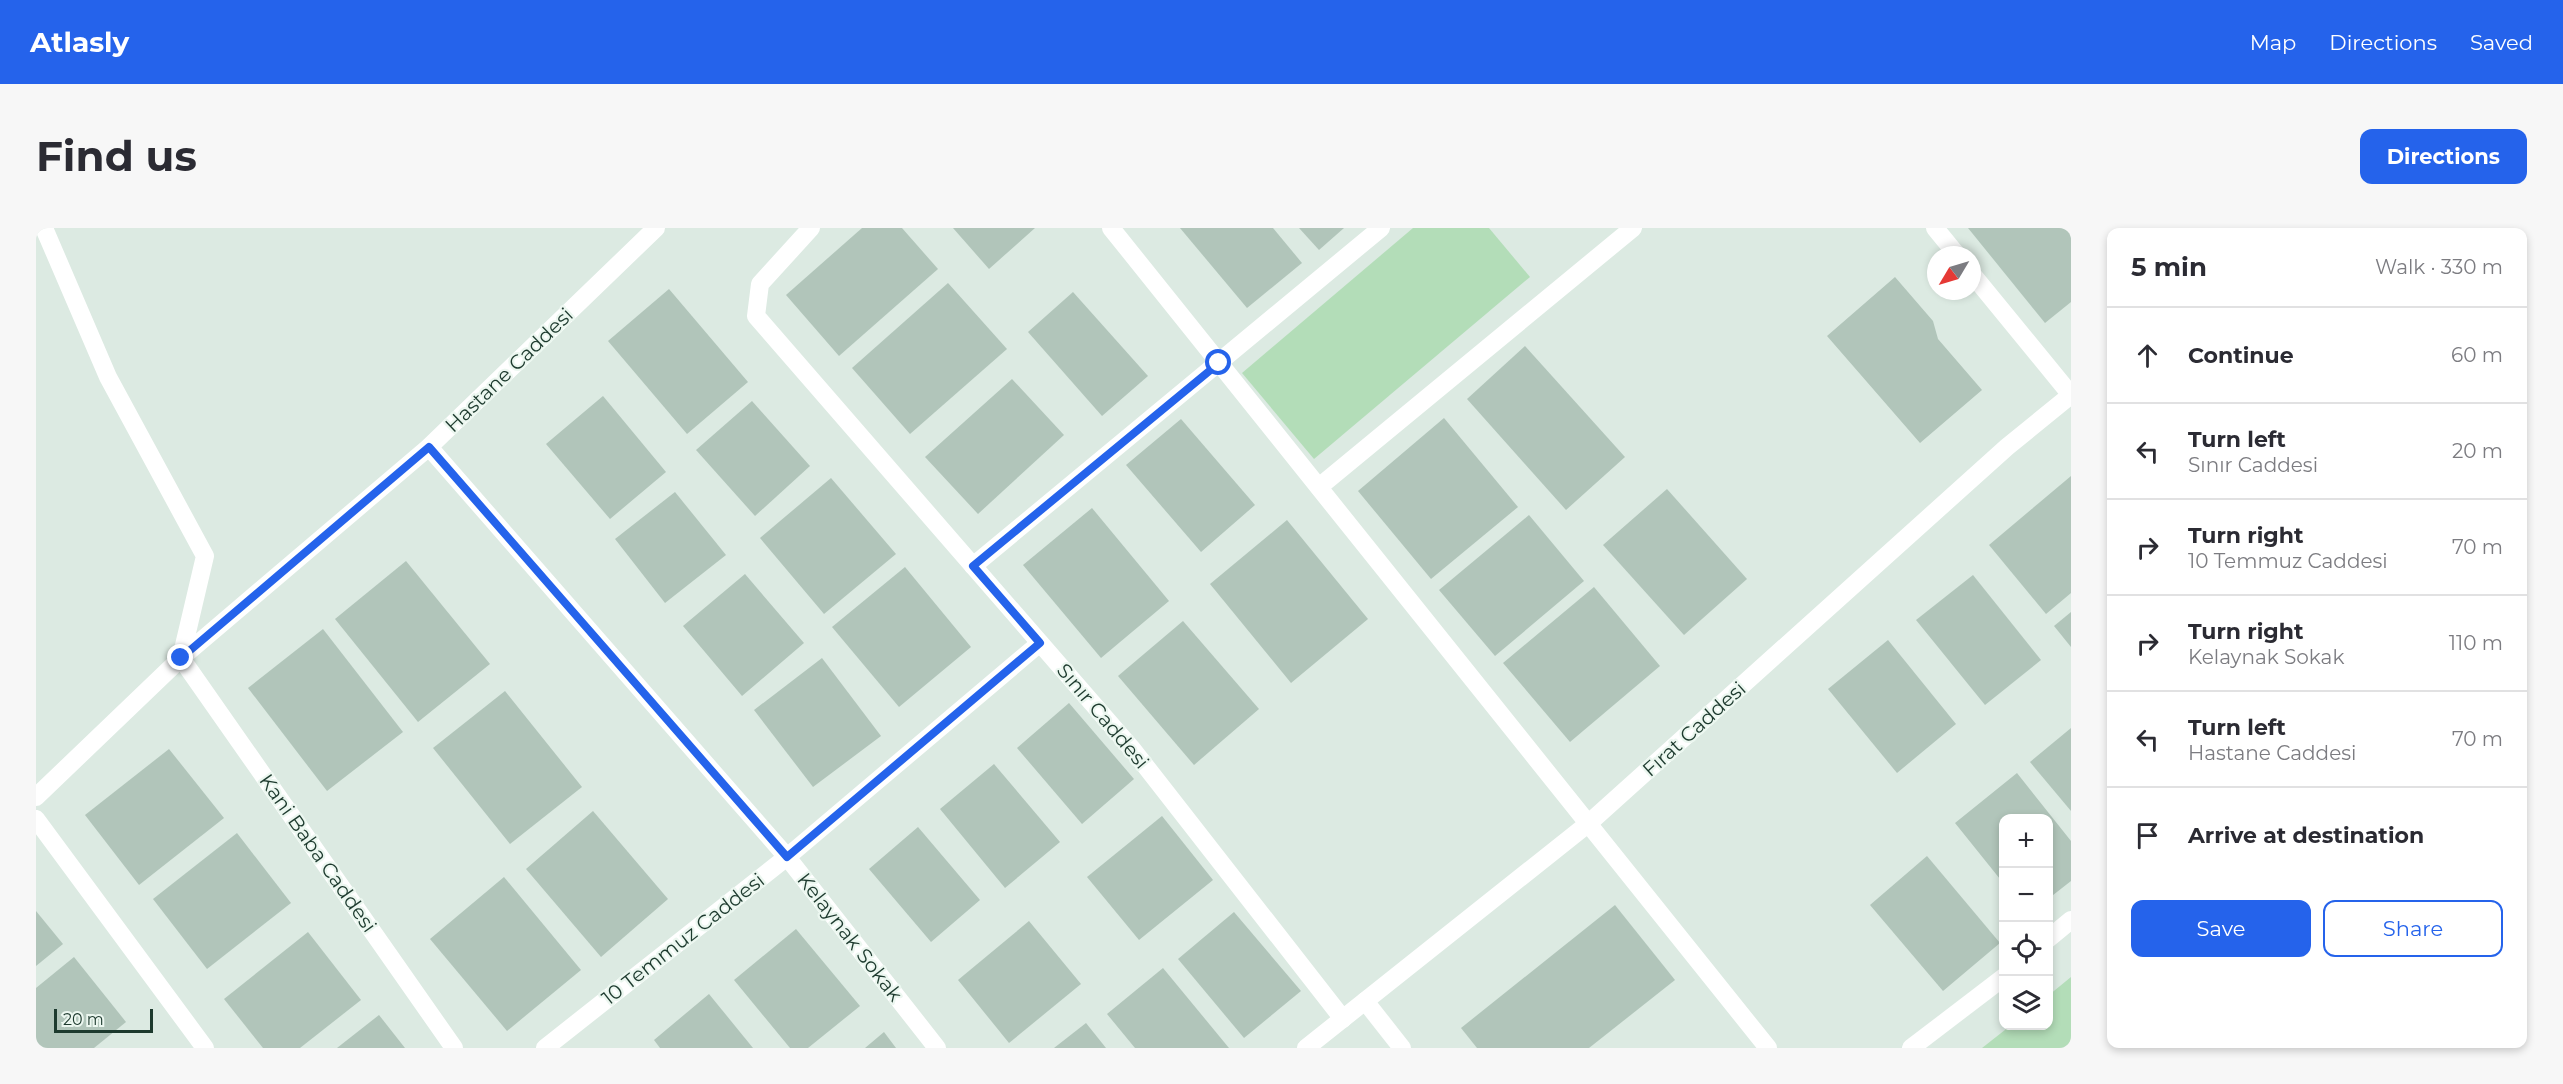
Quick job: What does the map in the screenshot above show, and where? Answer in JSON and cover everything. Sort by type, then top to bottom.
[{"type":"street","points":[[44,228],[108,377],[205,556],[181,658]]},
{"type":"street","name":"Hastane Caddesi","points":[[36,797],[181,658],[429,447],[656,228]]},
{"type":"street","name":"Sınır Caddesi","points":[[811,228],[760,284],[756,316],[1133,750],[1343,1018]]},
{"type":"street","points":[[1111,228],[1768,1048]]},
{"type":"street","points":[[973,566],[1381,228]]},
{"type":"street","points":[[1319,488],[1633,228]]},
{"type":"street","points":[[1935,228],[1950,246]]},
{"type":"street","points":[[1981,285],[2071,395]]},
{"type":"street","name":"Fırat Caddesi","points":[[1306,1048],[1589,823],[2007,447],[2071,395]]},
{"type":"street","name":"Kelaynak Sokak","points":[[429,447],[787,857],[937,1048]]},
{"type":"street","name":"10 Temmuz Caddesi","points":[[545,1048],[787,857],[1040,643]]},
{"type":"street","name":"Kani Baba Caddesi","points":[[181,658],[454,1048]]},
{"type":"street","points":[[36,819],[205,1048]]},
{"type":"street","points":[[2053,936],[2071,920]]},
{"type":"street","points":[[1911,1048],[1999,981]]},
{"type":"street","points":[[1365,1001],[1402,1048]]},
{"type":"green space","points":[[1413,228],[1489,228],[1530,277],[1314,459],[1242,373]]},
{"type":"green space","points":[[2071,977],[2071,1048],[1982,1048],[2005,1030],[2053,1030],[2053,992]]},
{"type":"building","points":[[862,228],[902,228],[938,269],[839,356],[786,295]]},
{"type":"building","points":[[953,228],[1035,228],[989,269]]},
{"type":"building","points":[[1180,228],[1273,228],[1302,263],[1247,308]]},
{"type":"building","points":[[1299,228],[1344,228],[1319,250]]},
{"type":"building","points":[[1968,228],[2071,228],[2071,302],[2045,323]]},
{"type":"building","points":[[1895,277],[1933,321],[1938,339],[1982,390],[1920,443],[1827,336]]},
{"type":"building","points":[[948,283],[1007,349],[910,434],[852,368]]},
{"type":"building","points":[[669,289],[748,382],[687,434],[608,341]]},
{"type":"building","points":[[1073,292],[1148,376],[1102,416],[1028,332]]},
{"type":"building","points":[[1525,346],[1625,457],[1566,510],[1467,399]]},
{"type":"building","points":[[1012,379],[1064,435],[978,514],[925,457]]},
{"type":"building","points":[[603,396],[666,472],[610,519],[546,444]]},
{"type":"building","points":[[752,401],[810,466],[755,516],[696,450]]},
{"type":"building","points":[[1444,418],[1518,507],[1431,579],[1358,491]]},
{"type":"building","points":[[1181,419],[1255,505],[1201,552],[1126,465]]},
{"type":"building","points":[[2071,476],[2071,593],[2046,614],[1989,545]]},
{"type":"building","points":[[831,478],[896,554],[824,614],[760,538]]},
{"type":"building","points":[[1667,489],[1747,579],[1684,635],[1603,545]]},
{"type":"building","points":[[675,492],[726,555],[665,603],[615,539]]},
{"type":"building","points":[[1092,508],[1169,601],[1101,658],[1023,565]]},
{"type":"building","points":[[1529,515],[1584,581],[1495,656],[1439,590]]},
{"type":"building","points":[[1287,520],[1368,619],[1291,683],[1210,584]]},
{"type":"building","points":[[406,561],[490,664],[418,722],[335,619]]},
{"type":"building","points":[[905,567],[971,647],[899,707],[832,627]]},
{"type":"building","points":[[745,574],[804,643],[742,696],[683,626]]},
{"type":"building","points":[[1973,575],[2041,660],[1985,705],[1916,620]]},
{"type":"building","points":[[1594,587],[1660,666],[1570,742],[1503,663]]},
{"type":"building","points":[[2071,612],[2071,647],[2054,626]]},
{"type":"building","points":[[1183,621],[1259,709],[1194,765],[1118,676]]},
{"type":"building","points":[[323,629],[403,732],[327,791],[248,688]]},
{"type":"building","points":[[1888,640],[1956,724],[1897,773],[1828,689]]},
{"type":"building","points":[[822,658],[881,736],[813,787],[754,710]]},
{"type":"building","points":[[505,691],[582,787],[510,844],[433,748]]},
{"type":"building","points":[[1069,703],[1134,779],[1082,824],[1017,748]]},
{"type":"building","points":[[2071,728],[2071,811],[2030,762]]},
{"type":"building","points":[[169,749],[224,818],[139,885],[85,815]]},
{"type":"building","points":[[994,764],[1060,842],[1005,888],[940,809]]},
{"type":"building","points":[[2017,773],[2050,814],[1999,814],[1999,878],[1955,823]]},
{"type":"building","points":[[593,811],[668,899],[601,957],[526,869]]},
{"type":"building","points":[[1162,816],[1213,880],[1139,940],[1087,877]]},
{"type":"building","points":[[2053,818],[2071,841],[2071,881],[2053,895]]},
{"type":"building","points":[[918,827],[980,900],[931,942],[869,869]]},
{"type":"building","points":[[237,833],[291,903],[207,969],[153,899]]},
{"type":"building","points":[[1927,856],[1999,944],[1943,991],[1870,905]]},
{"type":"building","points":[[504,877],[581,970],[507,1031],[430,939]]},
{"type":"building","points":[[1615,905],[1675,980],[1589,1048],[1477,1048],[1461,1028]]},
{"type":"building","points":[[36,911],[63,944],[36,966]]},
{"type":"building","points":[[1234,912],[1301,991],[1244,1038],[1178,959]]},
{"type":"building","points":[[1029,921],[1081,984],[1009,1043],[958,980]]},
{"type":"building","points":[[796,929],[860,1006],[808,1048],[790,1048],[734,980]]},
{"type":"building","points":[[308,932],[361,1000],[300,1048],[263,1048],[224,999]]},
{"type":"building","points":[[74,957],[126,1022],[94,1048],[36,1048],[36,988]]},
{"type":"building","points":[[1163,968],[1229,1048],[1135,1048],[1107,1014]]},
{"type":"building","points":[[709,994],[753,1048],[660,1048],[654,1040]]},
{"type":"building","points":[[379,1015],[405,1048],[337,1048]]},
{"type":"building","points":[[1086,1023],[1106,1048],[1054,1048]]},
{"type":"building","points":[[884,1032],[896,1048],[865,1048]]},
{"type":"route","points":[[181,658],[429,447],[787,857],[1040,643],[973,566],[1219,363]]}]
